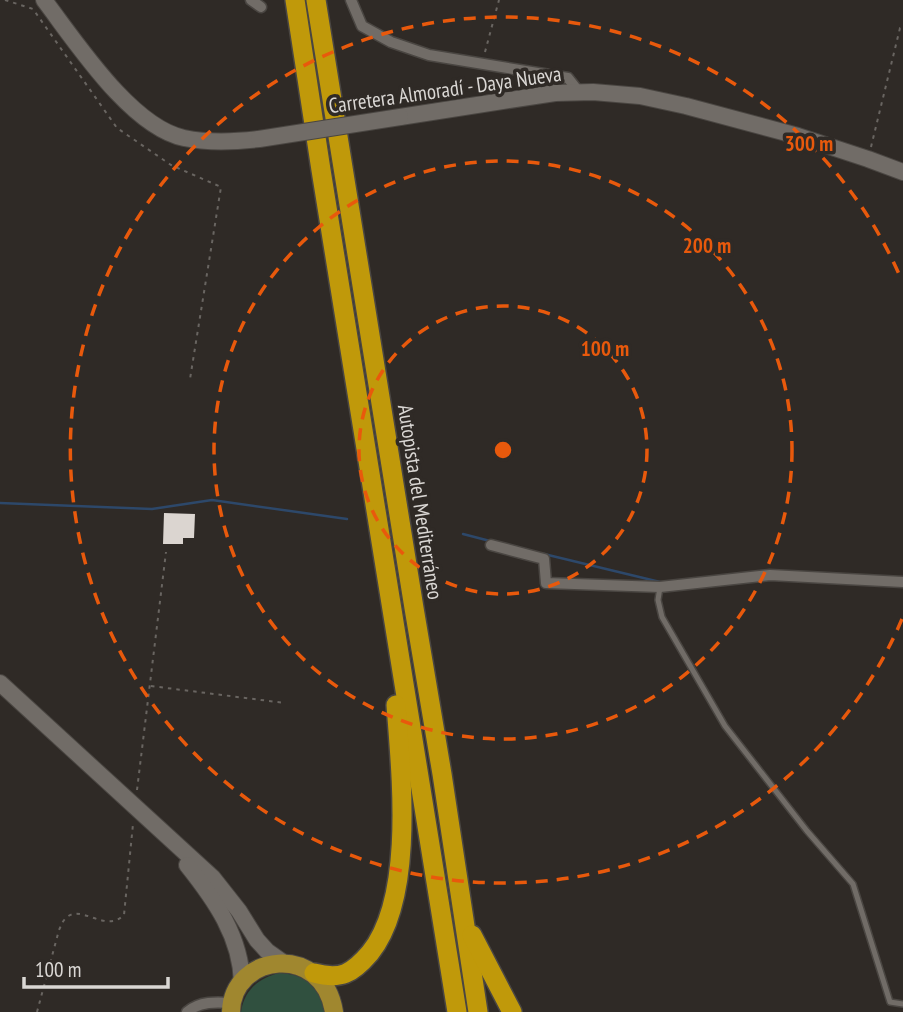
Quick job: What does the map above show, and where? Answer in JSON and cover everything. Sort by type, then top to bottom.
[{"type":"highway","name":"Autopista del Mediterráneo","points":[[295,0],[457,1012]]},
{"type":"highway","name":"Autopista del Mediterráneo","points":[[316,0],[478,1012]]},
{"type":"highway","points":[[314,974],[341,976],[363,961],[389,919],[399,874],[402,827],[401,766],[394,678],[364,469],[354,371]]},
{"type":"highway","points":[[464,920],[512,1012]]},
{"type":"main road","points":[[231,1009],[236,992],[253,972],[268,965],[285,963],[300,966],[314,974],[325,985],[335,1008]]},
{"type":"street","name":"Carretera Almoradí - Daya Nueva","points":[[44,0],[108,84],[149,123],[182,138],[234,142],[542,95],[593,92],[640,96],[686,106],[798,136],[903,173]]},
{"type":"street","points":[[351,0],[362,26],[391,42],[429,55],[568,78],[579,92]]},
{"type":"street","points":[[491,545],[544,559],[546,583],[660,587],[770,575],[903,582]]},
{"type":"street","points":[[0,683],[213,878],[239,911],[257,940],[267,951],[285,963]]},
{"type":"street","points":[[132,805],[186,863],[222,913],[240,960],[242,983]]},
{"type":"street","points":[[187,1012],[200,1004],[211,1002],[231,1009]]},
{"type":"lane","points":[[660,587],[658,600],[663,617],[726,726],[807,831],[853,884],[890,1002],[903,1004]]},
{"type":"path","points":[[5,0],[33,9],[117,128],[171,165],[221,187],[190,379]]},
{"type":"path","points":[[482,64],[499,0]]},
{"type":"path","points":[[868,159],[900,28],[903,29]]},
{"type":"path","points":[[37,1012],[59,930],[65,919],[73,914],[109,922],[118,921],[124,915],[132,805],[166,552]]},
{"type":"path","points":[[150,686],[285,704]]},
{"type":"green space","points":[[279,973],[296,976],[310,983],[326,1012],[241,1012],[249,991],[265,978]]},
{"type":"building","points":[[164,513],[195,514],[194,538],[183,538],[183,544],[163,544]]},
{"type":"waterway","points":[[0,503],[152,509],[212,500],[347,519]]},
{"type":"waterway","points":[[463,534],[490,541]]},
{"type":"waterway","points":[[544,554],[660,582]]}]
